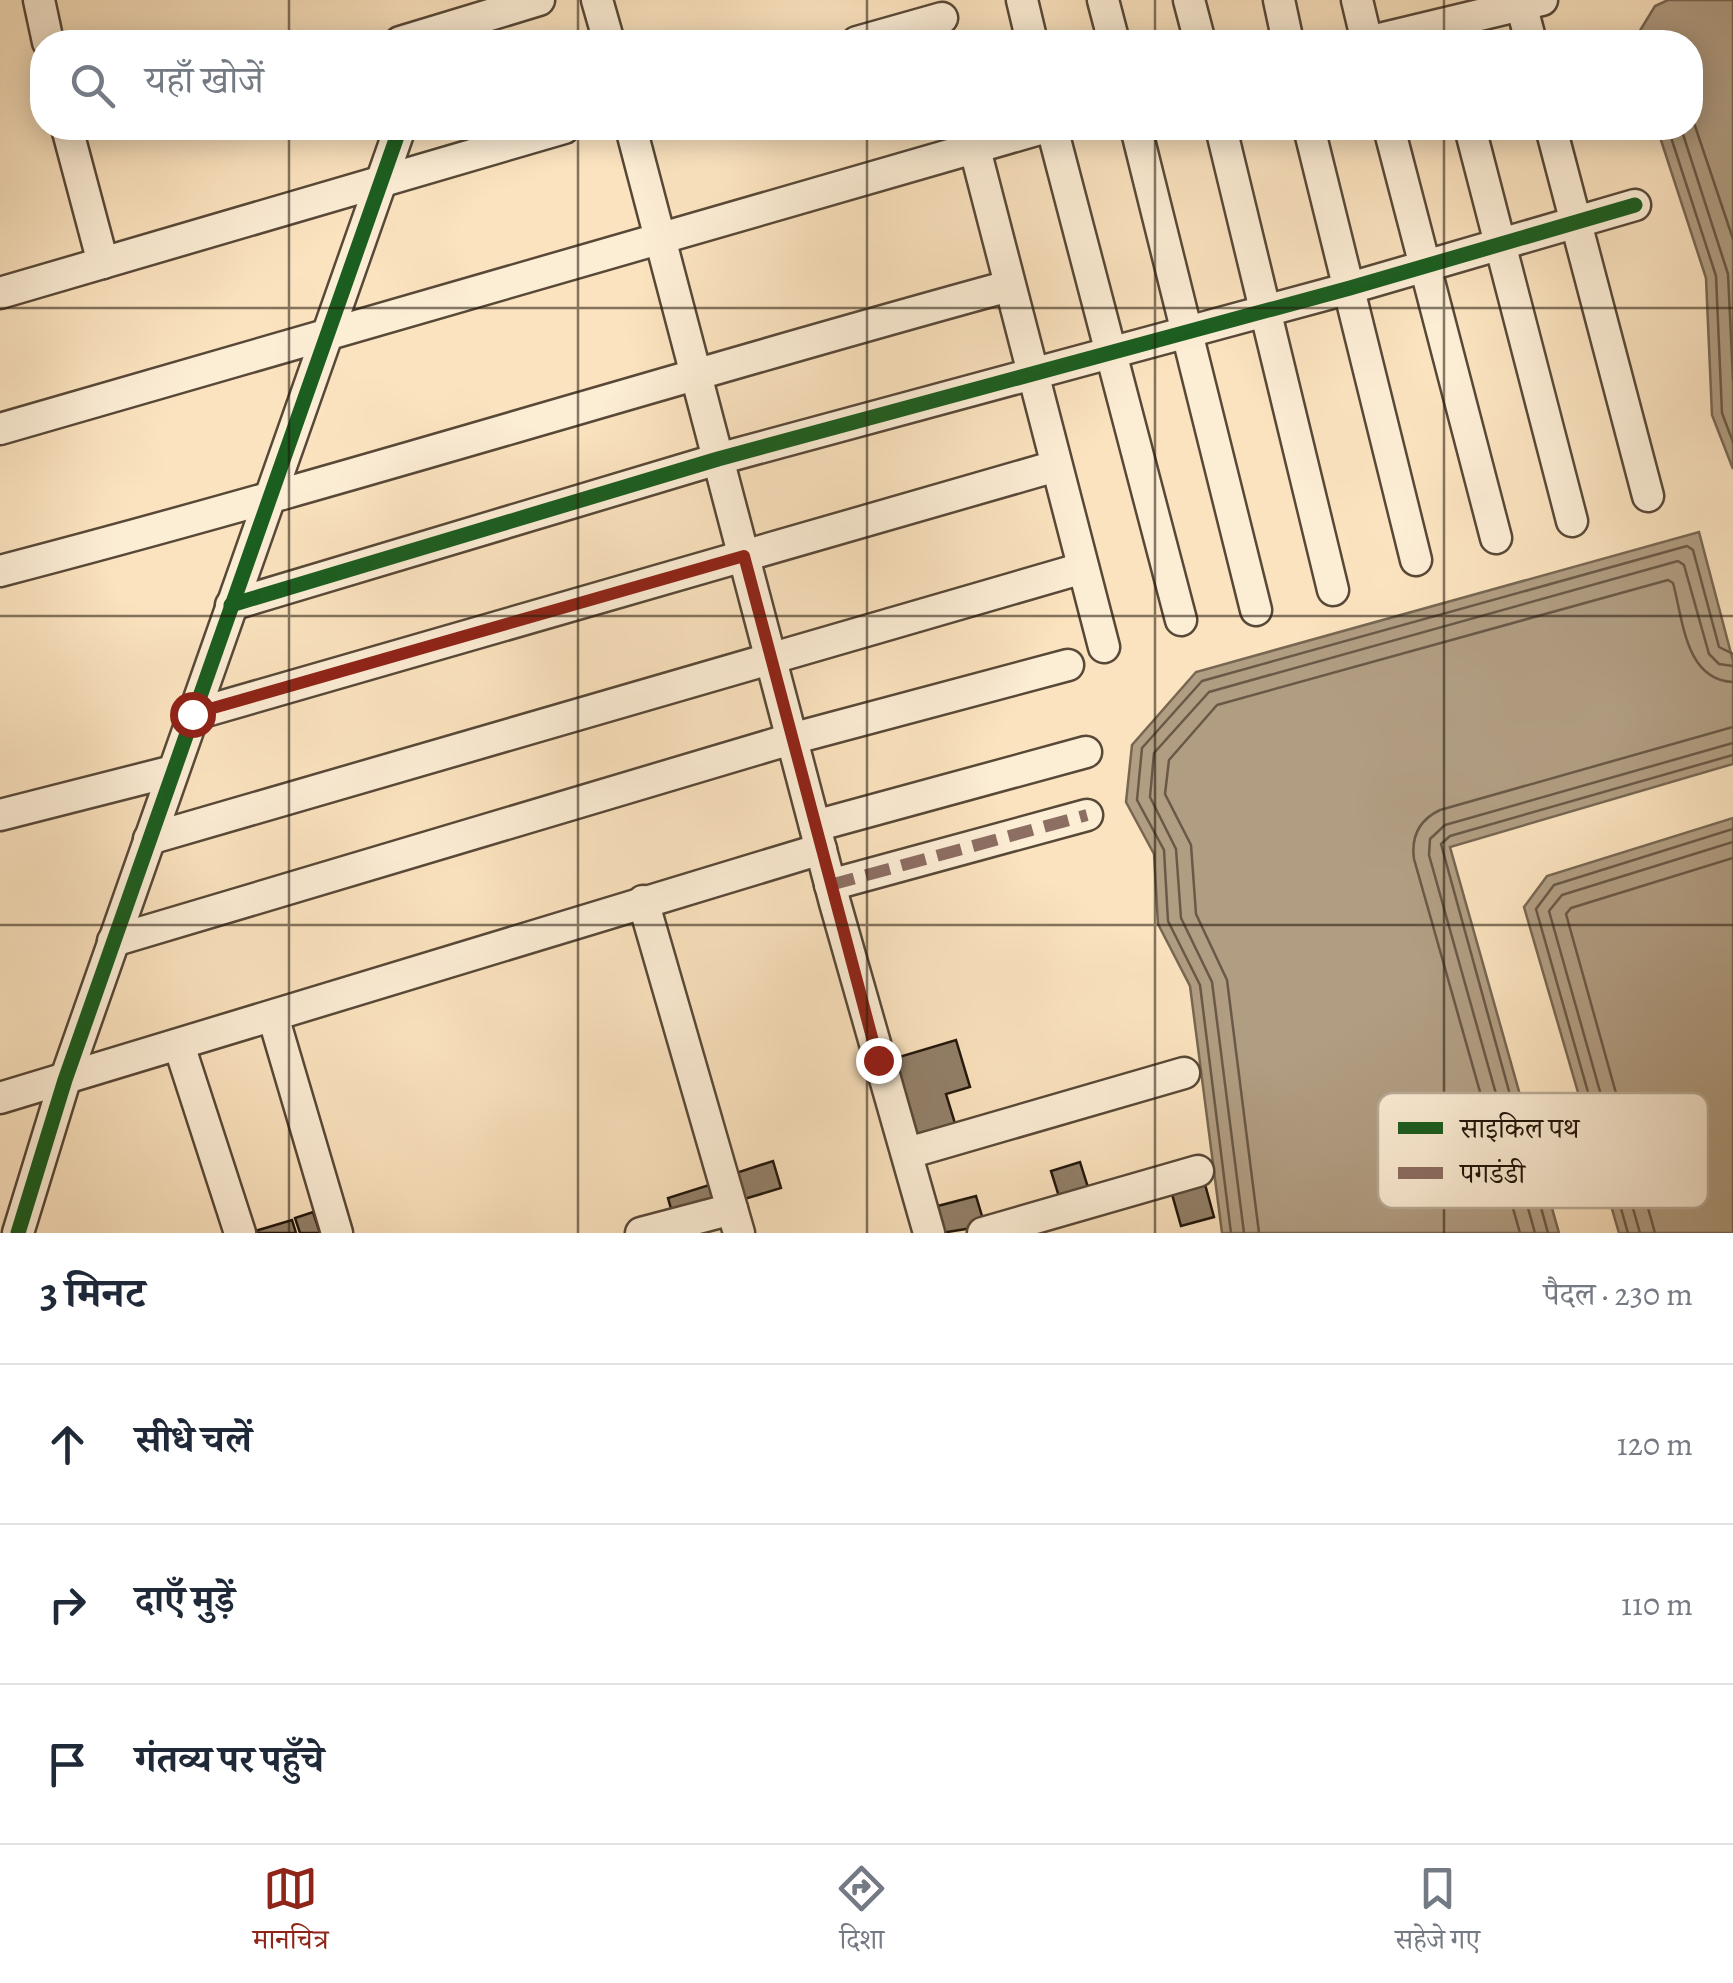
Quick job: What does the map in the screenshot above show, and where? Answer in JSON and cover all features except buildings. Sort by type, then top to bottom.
[{"type":"street","points":[[39,0],[45,30]]},
{"type":"street","points":[[434,30],[443,0]]},
{"type":"street","points":[[454,30],[539,0]]},
{"type":"street","points":[[598,0],[606,30]]},
{"type":"street","points":[[1022,0],[1029,30]]},
{"type":"street","points":[[1103,0],[1111,30]]},
{"type":"street","points":[[1189,0],[1197,30]]},
{"type":"street","points":[[1279,0],[1285,30]]},
{"type":"street","points":[[1357,0],[1364,30]]},
{"type":"street","points":[[1413,30],[1528,1],[1530,30]]},
{"type":"street","points":[[903,30],[942,20]]},
{"type":"street","points":[[69,140],[103,263]]},
{"type":"street","points":[[18,1233],[65,1080],[396,140]]},
{"type":"street","points":[[0,294],[523,140]]},
{"type":"street","points":[[634,140],[830,885],[929,1233]]},
{"type":"street","points":[[0,429],[660,238],[966,140]]},
{"type":"street","points":[[972,140],[1104,647]]},
{"type":"street","points":[[1055,140],[1181,620]]},
{"type":"street","points":[[1139,140],[1256,610]]},
{"type":"street","points":[[1224,140],[1333,590]]},
{"type":"street","points":[[1313,140],[1416,560]]},
{"type":"street","points":[[1392,140],[1496,538]]},
{"type":"street","points":[[1473,140],[1572,521]]},
{"type":"street","points":[[1555,140],[1648,496]]},
{"type":"street","points":[[231,605],[718,459],[1350,288],[1635,205]]},
{"type":"street","points":[[0,571],[268,501],[695,372],[1009,286]]},
{"type":"street","points":[[192,714],[1056,466]]},
{"type":"street","points":[[149,839],[1083,568]]},
{"type":"street","points":[[114,940],[792,739],[1068,665]]},
{"type":"street","points":[[0,1098],[643,902],[818,837],[1086,752]]},
{"type":"street","points":[[0,815],[173,771]]},
{"type":"street","points":[[830,885],[1088,815]]},
{"type":"street","points":[[641,1233],[735,1221],[643,902]]},
{"type":"street","points":[[273,1016],[338,1233]]},
{"type":"street","points":[[178,1045],[240,1233]]},
{"type":"street","points":[[908,1153],[1184,1073]]},
{"type":"street","points":[[983,1233],[1198,1171]]},
{"type":"water","points":[[1668,0],[1733,0],[1733,469],[1712,415],[1706,278],[1661,140],[1703,140],[1703,30],[1640,30],[1655,6]]},
{"type":"water","points":[[1699,532],[1733,661],[1733,764],[1450,847],[1519,1093],[1378,1093],[1378,1208],[1552,1208],[1559,1233],[1222,1233],[1190,986],[1158,924],[1154,854],[1126,802],[1132,745],[1196,672]]},
{"type":"water","points":[[1733,818],[1733,1233],[1619,1233],[1612,1208],[1708,1208],[1708,1093],[1578,1093],[1524,907],[1547,876]]},
{"type":"marked path","points":[[830,885],[1087,815]]},
{"type":"cycle path","points":[[18,1233],[65,1080],[396,140]]},
{"type":"cycle path","points":[[231,605],[718,459],[1350,288],[1635,205]]},
{"type":"route","points":[[192,714],[744,556],[878,1060]]}]
